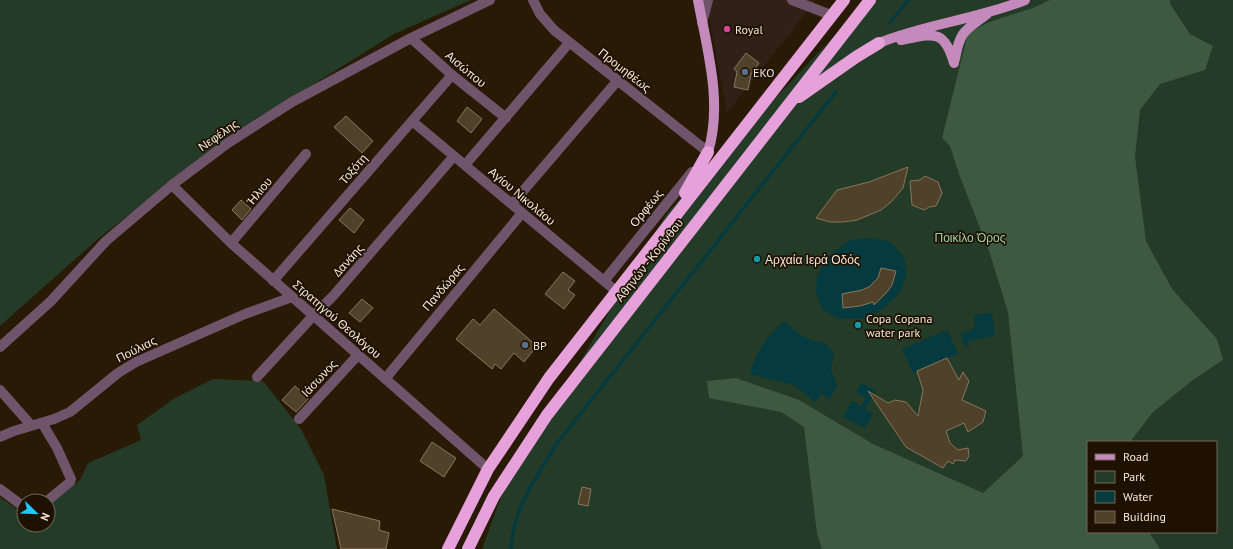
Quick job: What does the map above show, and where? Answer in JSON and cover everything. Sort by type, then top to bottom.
[{"type":"highway","name":"Αθηνών - Κορίνθου","points":[[448,549],[488,469],[545,384],[844,0]]},
{"type":"highway","name":"Αθηνών - Κορίνθου","points":[[468,549],[497,490],[547,415],[684,237],[870,0]]},
{"type":"highway","points":[[790,103],[856,57],[879,43]]},
{"type":"highway","points":[[658,237],[708,152]]},
{"type":"main road","points":[[698,0],[714,101],[715,122],[708,152]]},
{"type":"main road","points":[[879,43],[918,29],[990,12],[1025,0]]},
{"type":"main road","points":[[879,43],[915,37],[938,37],[947,43],[954,63],[959,38],[990,12]]},
{"type":"street","name":"Νεφέλης","points":[[0,347],[51,302],[106,241],[172,185],[228,143],[292,102],[411,38],[490,0]]},
{"type":"street","name":"Προμηθέως","points":[[533,0],[548,24],[569,43],[708,152]]},
{"type":"street","points":[[702,23],[708,0]]},
{"type":"street","points":[[792,0],[832,16]]},
{"type":"street","name":"Αισώπου","points":[[411,38],[452,76],[506,118]]},
{"type":"street","points":[[465,165],[569,43]]},
{"type":"street","name":"Τοξότη","points":[[273,281],[452,76]]},
{"type":"street","points":[[512,204],[618,80]]},
{"type":"street","name":"Αγίου Νικολάου","points":[[412,121],[616,291]]},
{"type":"street","name":"Ορφέως","points":[[604,281],[708,152]]},
{"type":"street","name":"Ήλιου","points":[[231,243],[306,154]]},
{"type":"street","name":"Δανάης","points":[[258,377],[386,237],[454,156]]},
{"type":"street","name":"Στρατηγού Θεολόγου","points":[[172,185],[231,243],[273,281],[488,469]]},
{"type":"street","name":"Πανδώρας","points":[[385,379],[522,213]]},
{"type":"street","name":"Πούλιας","points":[[0,437],[70,412],[118,373],[136,362],[245,314],[292,297]]},
{"type":"street","name":"Ιάσωνος","points":[[299,418],[358,355]]},
{"type":"street","points":[[0,390],[31,425]]},
{"type":"street","points":[[42,423],[57,448],[71,479],[70,482],[56,494]]},
{"type":"street","points":[[0,489],[16,501]]},
{"type":"shaded area","points":[[706,0],[816,0],[727,113]]},
{"type":"green space","points":[[0,0],[471,0],[394,34],[226,139],[98,239],[0,326]]},
{"type":"green space","name":"Ποικίλο Όρος","points":[[868,0],[1233,0],[1233,549],[482,549],[501,497],[667,213]]},
{"type":"green space","points":[[1050,0],[1170,0],[1170,4],[1190,34],[1213,46],[1205,70],[1160,84],[1140,110],[1135,157],[1146,241],[1172,289],[1217,339],[1223,360],[1193,380],[1153,412],[1131,441],[1087,441],[1087,533],[1150,533],[1160,549],[822,549],[817,534],[804,427],[781,412],[709,398],[707,381],[736,378],[799,400],[873,444],[983,493],[1023,456],[1008,312],[990,254],[959,174],[950,146],[942,138],[968,33],[989,22],[1033,8]]},
{"type":"green space","points":[[213,379],[263,381],[301,429],[324,475],[337,549],[0,549],[0,497],[16,508],[16,533],[56,533],[56,499],[80,480],[88,463],[141,440],[137,425],[175,398]]},
{"type":"water","points":[[871,238],[890,242],[904,257],[907,275],[900,292],[885,307],[867,319],[840,319],[823,310],[816,293],[817,277],[824,261],[836,250],[851,240]]},
{"type":"water","points":[[992,313],[995,336],[968,341],[969,346],[965,347],[961,336],[962,333],[968,332],[975,327],[974,315]]},
{"type":"water","points":[[784,321],[803,336],[825,343],[834,353],[831,370],[837,385],[830,399],[821,393],[816,403],[794,385],[750,374],[762,345]]},
{"type":"water","points":[[947,330],[958,354],[913,373],[902,349]]},
{"type":"water","points":[[861,383],[876,391],[865,410],[873,414],[865,428],[843,417],[852,401],[861,406],[866,398],[856,392]]},
{"type":"building","points":[[746,53],[759,63],[751,74],[748,90],[734,87],[737,72],[734,69]]},
{"type":"building","points":[[467,107],[482,119],[471,133],[457,121]]},
{"type":"building","points":[[346,116],[373,141],[362,153],[334,127]]},
{"type":"building","points":[[908,167],[903,188],[891,202],[881,210],[857,220],[843,222],[830,222],[816,218],[837,190],[869,182]]},
{"type":"building","points":[[925,176],[938,182],[942,193],[936,206],[929,207],[924,210],[912,205],[910,181],[920,180]]},
{"type":"building","points":[[241,200],[251,209],[242,220],[232,210]]},
{"type":"building","points":[[350,208],[364,220],[354,233],[339,220]]},
{"type":"building","points":[[881,268],[896,271],[892,285],[887,292],[874,305],[873,302],[860,306],[843,308],[842,294],[869,287],[878,278]]},
{"type":"building","points":[[563,272],[575,281],[568,290],[575,295],[564,309],[545,294]]},
{"type":"building","points":[[362,299],[373,308],[360,322],[349,313]]},
{"type":"building","points":[[494,309],[537,346],[524,362],[514,353],[501,369],[495,364],[492,369],[456,339],[473,319],[480,325]]},
{"type":"building","points":[[947,358],[959,380],[963,372],[969,381],[962,400],[986,411],[983,422],[968,432],[964,423],[946,431],[950,443],[958,450],[968,448],[969,456],[966,461],[955,460],[953,464],[948,461],[943,468],[906,447],[868,391],[888,403],[895,400],[906,402],[918,416],[923,390],[917,371]]},
{"type":"building","points":[[295,386],[309,398],[296,412],[282,400]]},
{"type":"building","points":[[432,442],[456,458],[444,477],[420,461]]},
{"type":"building","points":[[582,487],[591,489],[588,506],[578,504]]},
{"type":"building","points":[[332,509],[380,521],[379,530],[389,533],[386,549],[341,549]]},
{"type":"waterway","points":[[890,23],[908,0]]},
{"type":"waterway","points":[[511,549],[512,535],[521,506],[527,493],[558,442],[836,92]]},
{"type":"place","name":"Royal","points":[[727,29]]},
{"type":"place","name":"EKO","points":[[745,72]]},
{"type":"place","name":"Αρχαία Ιερά Οδός","points":[[757,259]]},
{"type":"place","name":"Copa Copana water park","points":[[858,325]]},
{"type":"place","name":"BP","points":[[525,345]]}]
